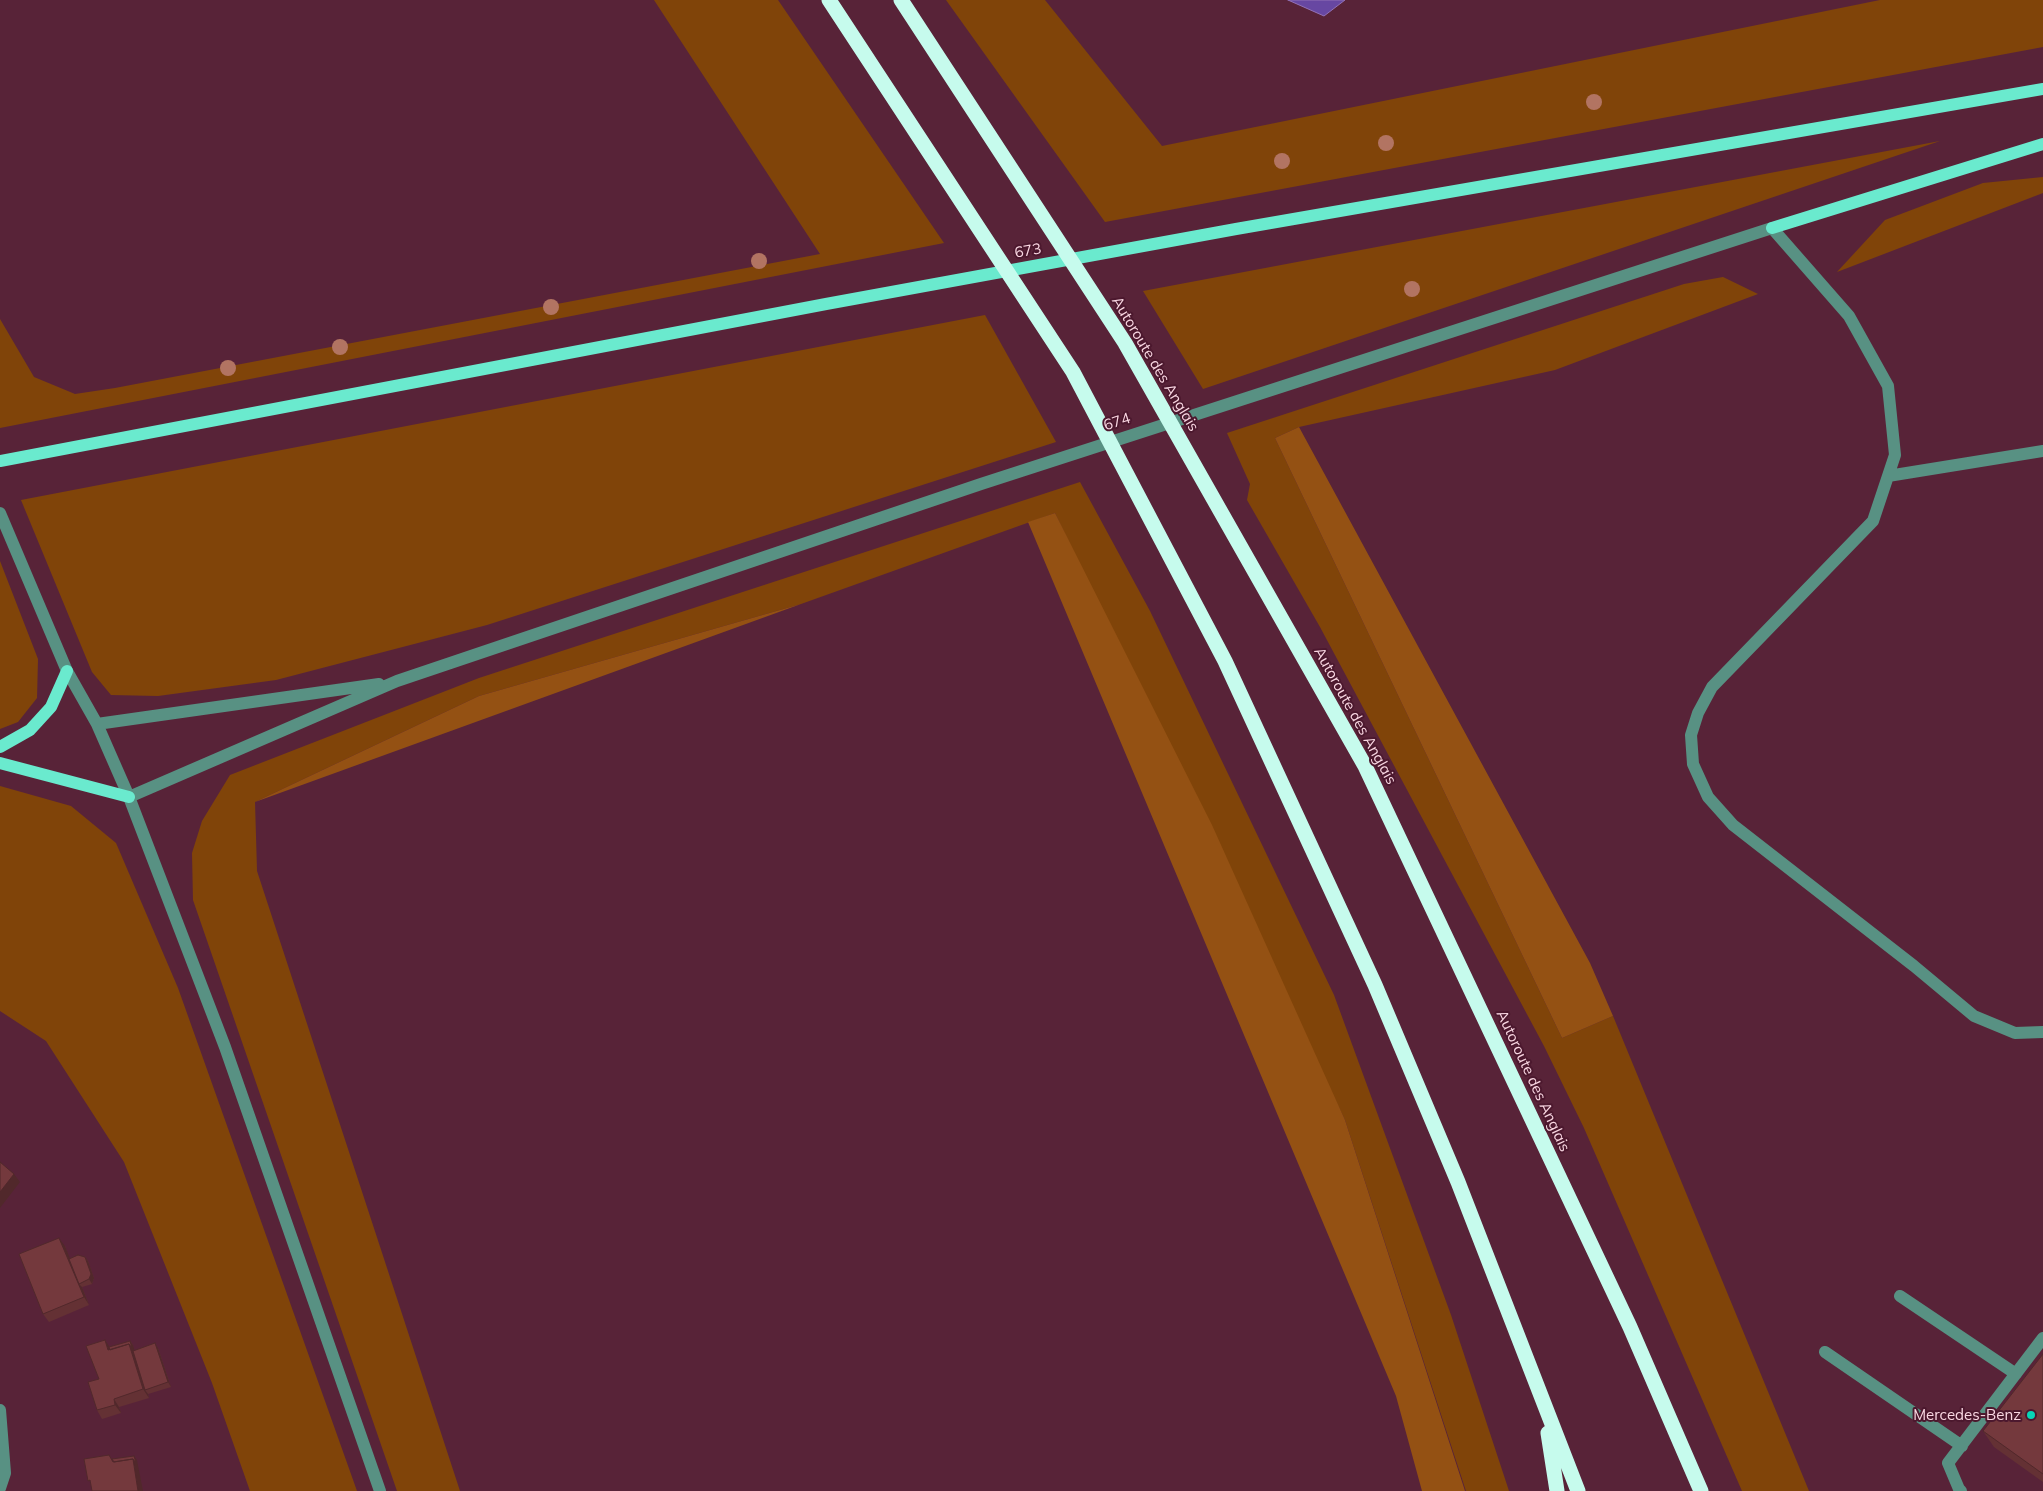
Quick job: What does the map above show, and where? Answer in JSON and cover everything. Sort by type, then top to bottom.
[{"type":"highway","points":[[829,0],[1073,372],[1225,661],[1375,985],[1458,1182],[1578,1491]]},
{"type":"highway","name":"Autoroute des Anglais","points":[[901,0],[1125,343],[1365,766],[1626,1318],[1701,1491]]},
{"type":"highway","points":[[1545,1407],[1557,1491]]},
{"type":"main road","name":"673","points":[[0,461],[826,304],[1236,229],[2043,89]]},
{"type":"main road","points":[[1772,228],[2043,144]]},
{"type":"main road","points":[[0,747],[30,730],[51,707],[67,671]]},
{"type":"main road","points":[[0,763],[129,797]]},
{"type":"street","name":"674","points":[[397,681],[981,484],[1772,228]]},
{"type":"street","points":[[1772,228],[1849,316],[1888,386],[1895,455],[1873,520],[1712,688],[1698,713],[1691,735],[1693,764],[1708,797],[1733,825],[1914,966],[1974,1016],[2015,1033],[2043,1032]]},
{"type":"street","points":[[1888,476],[2043,451]]},
{"type":"street","points":[[0,514],[67,671],[97,724],[129,797],[225,1047],[380,1491]]},
{"type":"street","points":[[97,724],[397,681]]},
{"type":"street","points":[[129,797],[397,681]]},
{"type":"street","points":[[1900,1296],[2016,1374]]},
{"type":"street","points":[[1961,1491],[1958,1489],[1948,1463],[2043,1338]]},
{"type":"street","points":[[1825,1352],[1962,1446]]},
{"type":"street","points":[[0,1410],[5,1473],[0,1488]]},
{"type":"shaded area","points":[[654,0],[778,0],[944,243],[0,428],[0,319],[34,377],[75,394],[820,254]]},
{"type":"shaded area","points":[[946,0],[1045,0],[1162,146],[1880,0],[2043,0],[2043,47],[1105,222]]},
{"type":"shaded area","points":[[1288,0],[1345,0],[1324,16]]},
{"type":"shaded area","points":[[1940,141],[1203,389],[1143,291]]},
{"type":"shaded area","points":[[2043,177],[2043,193],[1837,272],[1885,220],[1983,183]]},
{"type":"shaded area","points":[[1723,277],[1758,294],[1555,370],[1299,427],[1275,438],[1562,1038],[1613,1016],[1809,1491],[1742,1491],[1584,1128],[1544,1046],[1320,627],[1247,500],[1250,484],[1227,433],[1684,284]]},
{"type":"shaded area","points":[[985,315],[1056,442],[487,625],[276,680],[158,696],[111,695],[92,672],[21,500]]},
{"type":"shaded area","points":[[1299,427],[1590,963],[1613,1016],[1562,1038],[1275,438]]},
{"type":"shaded area","points":[[1080,482],[1150,611],[1334,995],[1451,1315],[1509,1491],[1466,1491],[1345,1120],[1055,513],[801,604],[479,696],[255,802],[257,871],[460,1491],[397,1491],[193,900],[192,853],[202,821],[230,775],[479,678]]},
{"type":"shaded area","points":[[1055,513],[1212,825],[1345,1120],[1465,1491],[1422,1491],[1396,1396],[1028,522]]},
{"type":"shaded area","points":[[0,561],[38,659],[37,698],[18,722],[0,729]]},
{"type":"shaded area","points":[[801,604],[255,802],[479,696]]},
{"type":"shaded area","points":[[0,786],[71,806],[116,843],[178,988],[357,1491],[250,1491],[212,1383],[124,1162],[46,1041],[0,1011]]},
{"type":"building","points":[[0,1162],[14,1174],[0,1192]]},
{"type":"building","points":[[59,1238],[84,1297],[43,1314],[19,1254]]},
{"type":"building","points":[[78,1255],[85,1257],[91,1274],[89,1279],[79,1284],[69,1259]]},
{"type":"building","points":[[105,1340],[108,1350],[129,1344],[143,1389],[114,1399],[115,1405],[97,1410],[88,1382],[99,1379],[86,1346]]},
{"type":"building","points":[[130,1341],[132,1348],[129,1344],[110,1350],[109,1347]]},
{"type":"building","points":[[155,1343],[168,1382],[145,1390],[133,1351]]},
{"type":"building","points":[[2043,1354],[2043,1474],[1983,1431]]},
{"type":"building","points":[[109,1455],[113,1462],[133,1459],[138,1491],[92,1491],[84,1459]]},
{"type":"building","points":[[134,1456],[136,1463],[133,1459],[114,1462],[112,1459]]},
{"type":"place","name":"Mercedes-Benz","points":[[2031,1415]]}]
